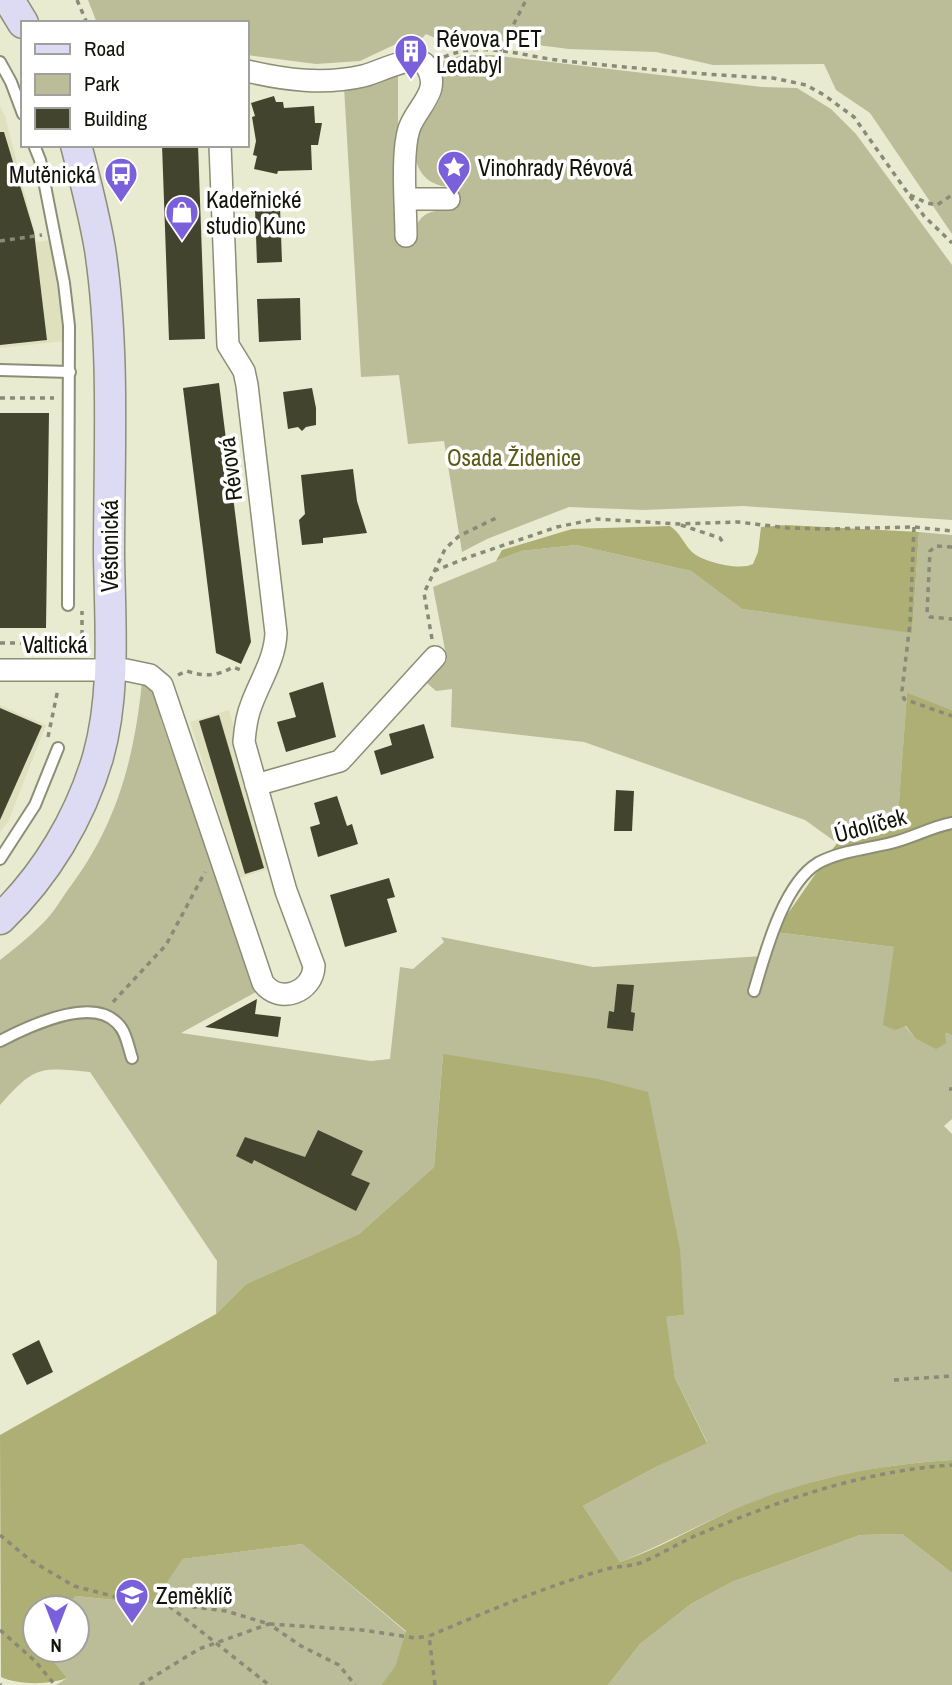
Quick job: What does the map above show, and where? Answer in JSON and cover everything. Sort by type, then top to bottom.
[{"type":"street","points":[[9,0],[22,21]]},
{"type":"street","points":[[248,71],[282,79],[308,81],[361,77],[410,61],[418,60],[426,65],[432,91],[409,130],[406,149],[406,236]]},
{"type":"street","name":"Věstonická","points":[[0,919],[41,872],[61,842],[81,803],[98,755],[107,708],[110,670],[106,297],[92,206],[77,147]]},
{"type":"street","name":"Révová","points":[[161,684],[263,983],[274,993],[285,995],[305,988],[314,975],[314,966],[286,891],[244,742],[247,720],[275,646],[276,633],[247,385],[244,371],[228,345],[220,147]]},
{"type":"street","points":[[406,199],[449,199]]},
{"type":"street","points":[[256,785],[340,761],[435,657]]},
{"type":"street","name":"Valtická","points":[[0,670],[110,670]]},
{"type":"street","points":[[110,670],[150,675],[161,684]]},
{"type":"lane","points":[[0,62],[21,109]]},
{"type":"lane","points":[[35,147],[40,160],[64,283],[69,326],[68,605]]},
{"type":"lane","points":[[0,370],[70,372]]},
{"type":"lane","points":[[0,859],[34,805],[58,748]]},
{"type":"lane","name":"Údolíček","points":[[754,991],[770,939],[790,894],[816,864],[840,854],[913,838],[936,826],[952,823]]},
{"type":"lane","points":[[0,1041],[43,1021],[76,1014],[102,1014],[120,1025],[132,1058]]},
{"type":"path","points":[[77,0],[86,21]]},
{"type":"path","points":[[500,51],[526,0]]},
{"type":"path","points":[[426,65],[461,50],[475,48],[575,62],[773,78],[806,85],[833,100],[854,117],[924,216],[952,243]]},
{"type":"path","points":[[908,194],[933,205],[952,195]]},
{"type":"path","points":[[0,241],[31,238],[54,232]]},
{"type":"path","points":[[0,398],[69,398]]},
{"type":"path","points":[[435,657],[424,593],[445,549],[459,536],[496,518]]},
{"type":"path","points":[[434,571],[469,556],[576,522],[596,519],[679,524],[737,522],[788,528],[914,527],[952,531]]},
{"type":"path","points":[[679,524],[720,538],[724,544]]},
{"type":"path","points":[[914,527],[910,623],[902,691],[904,699],[952,716]]},
{"type":"path","points":[[952,547],[936,546],[930,551],[927,614],[930,617],[952,619]]},
{"type":"path","points":[[161,684],[187,671],[214,675],[233,667],[262,679]]},
{"type":"path","points":[[47,740],[60,682]]},
{"type":"path","points":[[102,1014],[166,945],[218,850]]},
{"type":"path","points":[[894,1380],[952,1376]]},
{"type":"path","points":[[0,1535],[30,1560],[74,1586],[116,1597],[226,1611],[269,1624],[362,1629],[416,1638],[429,1636],[503,1605],[606,1569],[643,1562],[693,1536],[749,1513],[846,1481],[952,1465]]},
{"type":"path","points":[[168,1605],[269,1685]]},
{"type":"path","points":[[140,1685],[199,1649],[269,1624]]},
{"type":"path","points":[[269,1624],[301,1646],[339,1664],[355,1685]]},
{"type":"path","points":[[0,1630],[35,1661],[55,1685]]},
{"type":"path","points":[[429,1636],[435,1685]]},
{"type":"shaded area","points":[[0,107],[5,116],[37,242],[51,240],[65,341],[0,348]]},
{"type":"shaded area","points":[[0,705],[46,725],[8,822],[0,832]]},
{"type":"shaded area","points":[[229,710],[274,867],[240,878],[190,722]]},
{"type":"green space","points":[[88,0],[952,0],[952,234],[870,113],[836,90],[824,64],[713,65],[656,52],[569,49],[482,38],[462,39],[449,44],[426,34],[412,45],[405,47],[396,44],[360,61],[316,64],[248,55],[248,21],[96,21]]},
{"type":"green space","name":"Osada Židenice","points":[[462,55],[492,55],[762,87],[797,88],[831,109],[856,134],[952,265],[952,520],[743,506],[643,510],[569,507],[487,539],[462,552],[444,441],[408,444],[399,375],[361,377],[344,87],[398,72],[398,239],[413,232],[425,215],[456,209],[457,187],[441,186],[428,180],[419,167],[415,152],[421,128],[441,95],[442,79],[438,63]]},
{"type":"green space","points":[[786,525],[919,532],[912,633],[742,609],[691,571],[576,545],[521,551],[496,561],[502,550],[572,529],[670,526],[691,551],[703,559],[721,564],[747,566],[753,564],[758,552],[761,527]]},
{"type":"green space","points":[[919,532],[952,535],[952,710],[907,694],[897,830],[837,843],[805,820],[584,742],[451,727],[452,689],[436,691],[427,683],[447,660],[433,587],[521,551],[576,545],[691,571],[742,609],[912,632]]},
{"type":"green space","points":[[142,682],[156,688],[161,720],[256,992],[181,1033],[371,1061],[390,1059],[400,967],[413,969],[444,942],[441,937],[593,967],[763,956],[775,932],[894,947],[901,1027],[905,1026],[915,1038],[944,1039],[948,1033],[952,1036],[952,1119],[944,1126],[952,1134],[952,1460],[874,1469],[797,1487],[732,1511],[620,1562],[583,1506],[707,1442],[675,1378],[665,1317],[684,1315],[443,1054],[434,1167],[359,1234],[246,1284],[216,1314],[217,1261],[90,1072],[39,1072],[30,1076],[0,1105],[0,960],[48,918],[98,842],[110,818],[128,766]]},
{"type":"green space","points":[[907,693],[952,710],[952,1036],[945,1034],[946,1043],[936,1049],[915,1038],[906,1026],[895,1030],[883,1025],[894,947],[775,932],[837,843],[897,829]]},
{"type":"green space","points":[[443,1054],[598,1079],[648,1092],[680,1249],[684,1315],[666,1317],[675,1378],[707,1443],[583,1506],[620,1562],[731,1511],[796,1487],[874,1469],[952,1460],[952,1573],[902,1534],[860,1535],[732,1582],[691,1604],[640,1644],[608,1685],[381,1685],[395,1667],[406,1631],[302,1544],[183,1559],[152,1604],[91,1598],[91,1594],[21,1594],[21,1664],[56,1664],[67,1678],[34,1683],[16,1682],[1,1677],[0,1435],[216,1314],[246,1284],[359,1234],[434,1167]]},
{"type":"green space","points":[[902,1534],[952,1573],[952,1685],[608,1685],[640,1644],[691,1604],[732,1582],[860,1535]]},
{"type":"green space","points":[[302,1544],[406,1632],[395,1668],[381,1685],[56,1685],[67,1678],[56,1664],[91,1664],[91,1598],[151,1604],[183,1559]]},
{"type":"building","points":[[274,96],[276,102],[283,102],[284,108],[314,106],[315,123],[322,123],[318,145],[311,145],[312,170],[278,171],[277,174],[254,169],[257,156],[253,155],[256,141],[252,117],[255,116],[251,103]]},
{"type":"building","points":[[0,132],[4,132],[34,232],[47,340],[0,345]]},
{"type":"building","points":[[162,147],[198,147],[205,339],[169,340]]},
{"type":"building","points":[[280,207],[282,262],[257,263],[255,208]]},
{"type":"building","points":[[300,298],[301,340],[259,342],[257,299]]},
{"type":"building","points":[[219,383],[251,642],[241,664],[216,653],[183,388]]},
{"type":"building","points":[[312,388],[316,425],[306,427],[302,431],[298,427],[288,429],[283,392]]},
{"type":"building","points":[[0,413],[49,413],[46,628],[0,628]]},
{"type":"building","points":[[353,469],[357,501],[367,533],[323,538],[323,543],[302,545],[299,520],[305,514],[301,475]]},
{"type":"building","points":[[323,682],[336,737],[286,752],[277,722],[296,717],[289,693]]},
{"type":"building","points":[[0,708],[42,726],[0,820]]},
{"type":"building","points":[[219,715],[264,868],[245,874],[199,721]]},
{"type":"building","points":[[424,724],[434,758],[381,775],[374,751],[392,745],[389,734]]},
{"type":"building","points":[[616,790],[634,791],[632,831],[614,831]]},
{"type":"building","points":[[337,796],[347,826],[352,824],[358,844],[318,857],[310,827],[320,824],[314,803]]},
{"type":"building","points":[[389,878],[395,897],[387,899],[397,932],[345,947],[330,895]]},
{"type":"building","points":[[617,984],[634,985],[631,1012],[635,1013],[633,1031],[607,1028],[609,1011],[614,1012]]},
{"type":"building","points":[[257,999],[255,1014],[281,1017],[278,1037],[205,1027]]},
{"type":"building","points":[[318,1130],[363,1151],[351,1175],[370,1183],[356,1211],[254,1160],[252,1164],[236,1156],[245,1137],[305,1157]]},
{"type":"building","points":[[39,1340],[53,1372],[27,1385],[12,1354]]},
{"type":"place","name":"Révova PET Ledabyl","points":[[411,81]]},
{"type":"place","name":"Vinohrady Révová","points":[[454,197]]},
{"type":"place","name":"Mutěnická","points":[[121,204]]},
{"type":"place","name":"Kadeřnické studio Kunc","points":[[182,242]]},
{"type":"place","name":"Zeměklíč","points":[[132,1625]]}]
